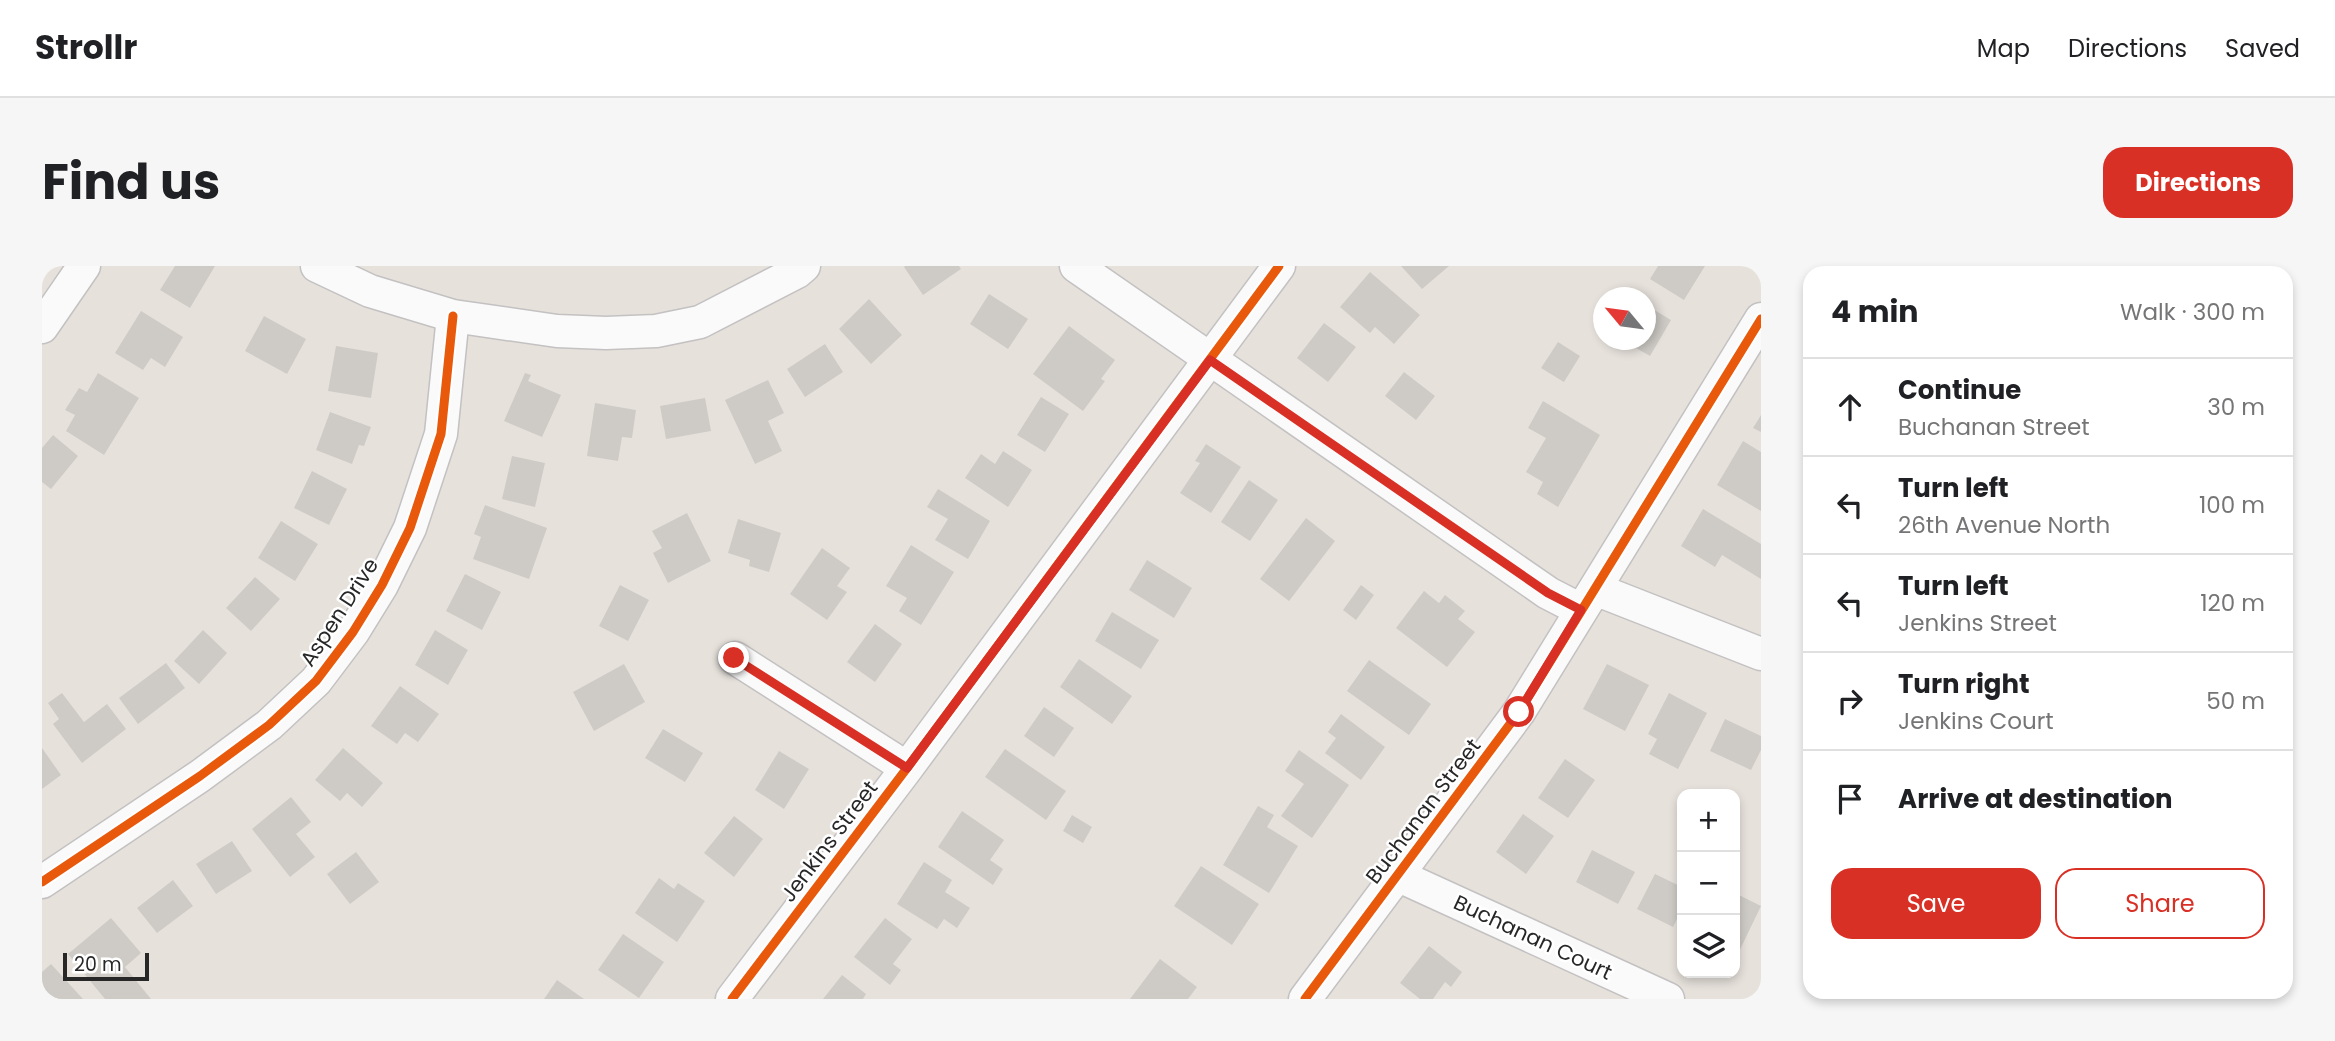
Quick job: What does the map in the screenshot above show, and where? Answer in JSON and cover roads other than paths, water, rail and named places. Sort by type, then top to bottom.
[{"type":"street","points":[[42,327],[85,266]]},
{"type":"street","points":[[317,266],[370,291],[453,316],[557,331],[606,333],[656,331],[700,321],[804,266]]},
{"type":"street","points":[[1076,266],[1548,593],[1588,599],[1761,654]]},
{"type":"street","name":"Jenkins Street","points":[[732,999],[1279,266]]},
{"type":"street","name":"Aspen Drive","points":[[42,882],[200,776],[269,724],[316,681],[353,632],[382,584],[410,527],[441,433],[453,316]]},
{"type":"street","name":"Buchanan Street","points":[[1305,999],[1519,712],[1761,319]]},
{"type":"street","points":[[734,658],[907,768]]},
{"type":"street","name":"Buchanan Court","points":[[1397,875],[1668,999]]}]
